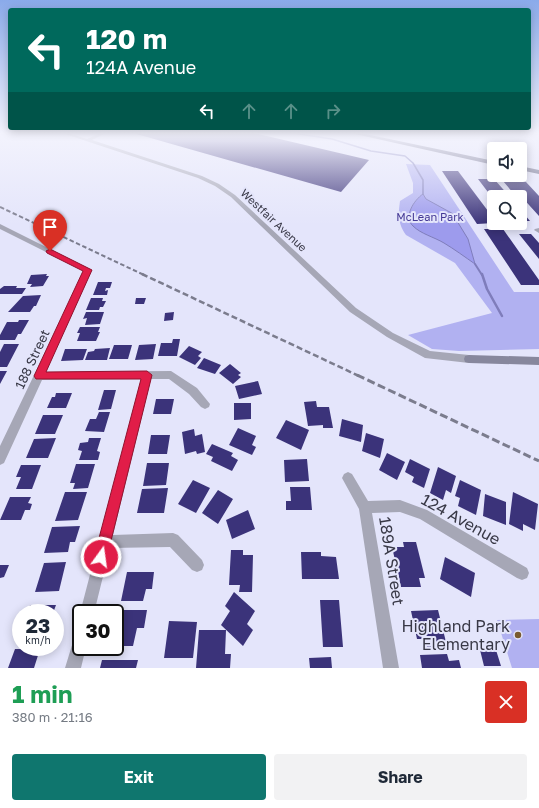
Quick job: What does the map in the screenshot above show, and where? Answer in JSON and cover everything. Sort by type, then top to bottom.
[{"type":"highway","points":[[527,164],[539,167]]},
{"type":"highway","points":[[527,169],[539,172]]},
{"type":"street","name":"Westfair Avenue","points":[[158,163],[200,177],[217,185],[233,196],[353,310],[405,344],[428,355],[469,360]]},
{"type":"street","name":"188 Street","points":[[0,226],[88,270],[0,459]]},
{"type":"street","points":[[469,360],[539,362]]},
{"type":"street","points":[[89,604],[147,375]]},
{"type":"street","points":[[39,376],[170,375],[193,391],[205,404]]},
{"type":"street","points":[[348,478],[365,506]]},
{"type":"street","name":"124 Avenue","points":[[365,506],[400,506],[423,514],[522,573]]},
{"type":"street","name":"189A Street","points":[[365,506],[391,668]]},
{"type":"street","points":[[104,542],[173,540],[196,565]]},
{"type":"street","points":[[73,668],[76,656]]},
{"type":"green space","name":"McLean Park","points":[[406,164],[430,165],[514,292],[539,292],[539,349],[459,351],[432,349],[408,335],[492,313],[455,263],[406,235],[403,231],[399,219],[400,201],[413,193],[413,183]]},
{"type":"green space","points":[[539,619],[539,668],[512,668],[497,620]]},
{"type":"shaded area","points":[[423,194],[426,199],[457,216],[457,221],[468,239],[475,264],[456,250],[420,231],[410,222],[409,214],[413,204]]},
{"type":"building","points":[[239,163],[366,163],[341,192]]},
{"type":"building","points":[[442,171],[458,171],[487,210],[487,223],[477,224]]},
{"type":"building","points":[[478,179],[487,179],[487,182],[497,182],[504,190],[487,190]]},
{"type":"building","points":[[504,182],[526,182],[539,196],[539,216],[527,203],[527,190],[511,190]]},
{"type":"building","points":[[484,229],[504,230],[539,280],[539,285],[521,285]]},
{"type":"building","points":[[519,234],[531,234],[539,243],[539,259]]},
{"type":"building","points":[[47,274],[46,276],[49,276],[43,286],[30,287],[32,284],[27,284],[31,275]]},
{"type":"building","points":[[98,282],[112,282],[110,288],[106,288],[105,291],[108,290],[107,295],[93,295]]},
{"type":"building","points":[[4,286],[26,288],[22,294],[0,294],[0,289]]},
{"type":"building","points":[[41,295],[36,306],[34,306],[30,312],[8,312],[23,296]]},
{"type":"building","points":[[91,298],[103,298],[102,301],[106,301],[103,307],[100,307],[99,310],[86,310]]},
{"type":"building","points":[[136,298],[146,298],[144,304],[135,304]]},
{"type":"building","points":[[86,312],[104,312],[100,324],[85,325],[87,318],[83,319]]},
{"type":"building","points":[[174,312],[173,320],[164,321],[165,313]]},
{"type":"building","points":[[19,320],[29,320],[21,334],[18,334],[15,340],[0,340],[0,335],[7,322],[18,322]]},
{"type":"building","points":[[80,327],[100,327],[98,332],[100,332],[96,341],[77,341],[80,333],[77,333]]},
{"type":"building","points":[[173,339],[180,339],[177,356],[158,356],[161,343],[172,343]]},
{"type":"building","points":[[4,344],[19,344],[7,367],[0,367],[0,352]]},
{"type":"building","points":[[156,344],[153,359],[135,360],[139,345]]},
{"type":"building","points":[[114,345],[132,345],[128,359],[109,359]]},
{"type":"building","points":[[189,346],[202,352],[198,356],[201,358],[195,365],[179,357]]},
{"type":"building","points":[[110,348],[107,360],[85,360],[88,352],[94,351],[95,349]]},
{"type":"building","points":[[65,349],[87,349],[83,360],[61,361]]},
{"type":"building","points":[[204,358],[221,365],[215,374],[197,368]]},
{"type":"building","points":[[230,364],[241,373],[238,375],[241,377],[233,384],[219,373]]},
{"type":"building","points":[[0,371],[7,371],[0,384]]},
{"type":"building","points":[[258,381],[262,394],[239,399],[235,386]]},
{"type":"building","points":[[104,390],[116,390],[111,409],[98,410]]},
{"type":"building","points":[[56,393],[72,393],[66,408],[47,408],[52,397],[55,397]]},
{"type":"building","points":[[156,399],[174,399],[171,414],[153,414]]},
{"type":"building","points":[[316,401],[317,407],[329,407],[333,428],[323,428],[323,425],[308,426],[304,402]]},
{"type":"building","points":[[234,403],[251,403],[251,419],[234,420]]},
{"type":"building","points":[[99,412],[110,412],[104,432],[85,431],[90,419],[96,419]]},
{"type":"building","points":[[43,415],[63,415],[55,434],[35,434]]},
{"type":"building","points":[[342,419],[363,425],[361,442],[339,436]]},
{"type":"building","points":[[286,420],[309,430],[301,450],[276,438]]},
{"type":"building","points":[[238,428],[256,436],[252,445],[256,447],[252,455],[229,445]]},
{"type":"building","points":[[194,429],[195,436],[202,434],[205,452],[197,454],[196,451],[185,454],[182,432]]},
{"type":"building","points":[[366,433],[384,439],[380,458],[362,451]]},
{"type":"building","points":[[151,435],[170,435],[167,454],[148,454]]},
{"type":"building","points":[[56,438],[48,458],[26,458],[34,439]]},
{"type":"building","points":[[89,438],[101,438],[97,451],[100,452],[98,460],[79,460],[82,451],[78,450],[80,443],[88,442]]},
{"type":"building","points":[[212,444],[233,453],[231,456],[238,460],[232,471],[211,461],[213,457],[206,454]]},
{"type":"building","points":[[387,453],[405,462],[397,480],[379,470]]},
{"type":"building","points":[[307,459],[309,481],[285,482],[284,460]]},
{"type":"building","points":[[410,459],[430,469],[424,488],[412,482],[414,477],[405,472]]},
{"type":"building","points":[[147,463],[169,463],[166,485],[143,486]]},
{"type":"building","points":[[76,464],[95,464],[88,488],[73,489],[75,483],[70,483]]},
{"type":"building","points":[[21,465],[41,465],[32,489],[16,489],[21,477],[16,477]]},
{"type":"building","points":[[438,467],[456,476],[451,493],[446,490],[443,500],[430,493]]},
{"type":"building","points":[[193,480],[210,488],[196,513],[178,504]]},
{"type":"building","points":[[460,480],[481,490],[476,515],[458,506],[460,498],[455,496]]},
{"type":"building","points":[[290,487],[310,487],[312,510],[286,510],[286,501],[291,501]]},
{"type":"building","points":[[168,488],[164,513],[137,513],[142,489]]},
{"type":"building","points":[[218,490],[233,499],[218,524],[202,513]]},
{"type":"building","points":[[65,492],[87,492],[78,520],[55,521]]},
{"type":"building","points":[[513,492],[538,504],[535,530],[523,524],[523,531],[509,524]]},
{"type":"building","points":[[485,494],[506,502],[506,525],[483,516]]},
{"type":"building","points":[[10,497],[31,497],[28,503],[32,504],[30,510],[25,510],[21,520],[0,520]]},
{"type":"building","points":[[248,510],[255,529],[232,539],[226,520]]},
{"type":"building","points":[[80,526],[75,542],[70,542],[68,552],[44,553],[52,527]]},
{"type":"building","points":[[403,542],[416,542],[425,578],[419,578],[421,587],[401,587],[392,547],[404,547]]},
{"type":"building","points":[[231,550],[243,550],[243,555],[253,555],[252,592],[239,592],[240,585],[229,585]]},
{"type":"building","points":[[301,552],[321,552],[321,556],[336,557],[339,579],[302,579]]},
{"type":"building","points":[[445,557],[475,573],[471,597],[440,579]]},
{"type":"building","points":[[66,562],[59,591],[35,592],[44,563]]},
{"type":"building","points":[[0,565],[9,565],[4,577],[0,578]]},
{"type":"building","points":[[127,572],[154,572],[152,589],[146,589],[143,601],[121,601]]},
{"type":"building","points":[[234,592],[255,611],[247,624],[253,630],[243,646],[221,625],[230,611],[225,606]]},
{"type":"building","points":[[320,600],[339,600],[343,647],[323,647]]},
{"type":"building","points":[[124,610],[147,610],[144,628],[137,628],[133,646],[124,646]]},
{"type":"building","points":[[438,610],[447,646],[424,647],[422,639],[417,639],[411,611]]},
{"type":"building","points":[[169,621],[197,622],[193,658],[164,658]]},
{"type":"building","points":[[199,630],[226,630],[225,654],[231,654],[230,668],[196,668]]},
{"type":"building","points":[[480,650],[496,650],[501,666],[484,666]]},
{"type":"building","points":[[447,654],[449,661],[459,660],[461,668],[422,668],[420,655]]},
{"type":"building","points":[[12,656],[38,656],[34,668],[8,668]]},
{"type":"building","points":[[331,657],[332,668],[310,668],[309,658]]},
{"type":"building","points":[[102,660],[138,660],[136,668],[100,668]]},
{"type":"waterway","points":[[413,163],[423,180],[423,194]]},
{"type":"waterway","points":[[475,264],[482,275]]},
{"type":"waterway","points":[[482,274],[487,289],[502,316]]},
{"type":"railway","points":[[0,207],[144,275]]},
{"type":"railway","points":[[142,274],[359,376]]},
{"type":"railway","points":[[357,375],[539,461]]},
{"type":"place","name":"Highland Park Elementary","points":[[518,635]]},
{"type":"route","points":[[50,251],[88,270],[39,376],[147,375],[101,557]]}]
